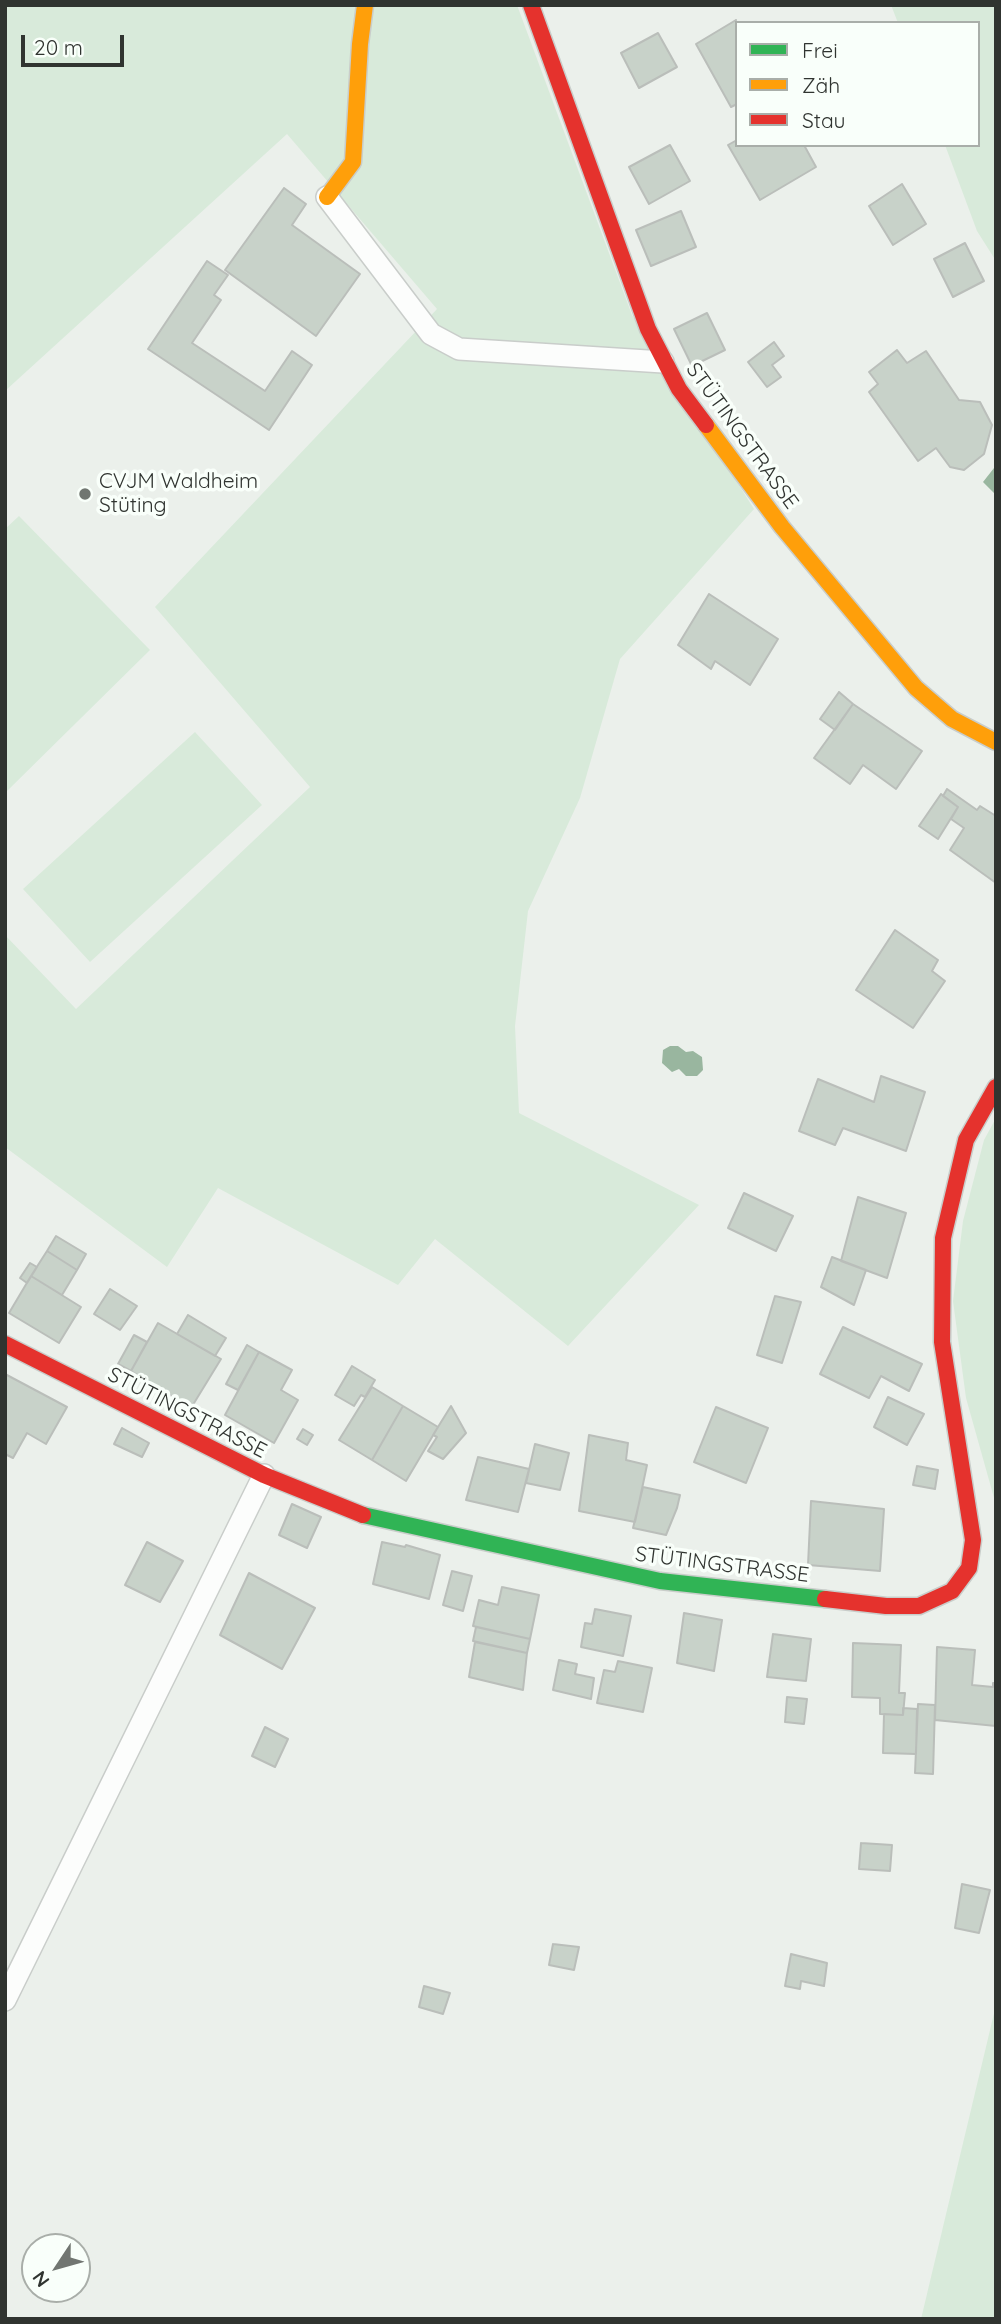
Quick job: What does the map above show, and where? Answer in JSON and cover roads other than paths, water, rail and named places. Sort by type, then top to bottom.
[{"type":"street","points":[[327,197],[354,162],[360,44],[365,5]]},
{"type":"street","name":"STÜTINGSTRASSE","points":[[531,5],[648,329],[678,389],[782,527],[916,688],[952,719],[996,742]]},
{"type":"street","name":"STÜTINGSTRASSE","points":[[5,1344],[264,1475],[357,1514],[660,1581],[886,1606],[919,1606],[951,1591],[969,1567],[973,1540],[942,1342],[943,1238],[966,1140],[996,1087]]},
{"type":"lane","points":[[327,197],[431,334],[459,348],[663,362]]},
{"type":"lane","points":[[5,2000],[264,1475]]},
{"type":"place","name":"CVJM Waldheim Stüting","points":[[85,494]]}]
